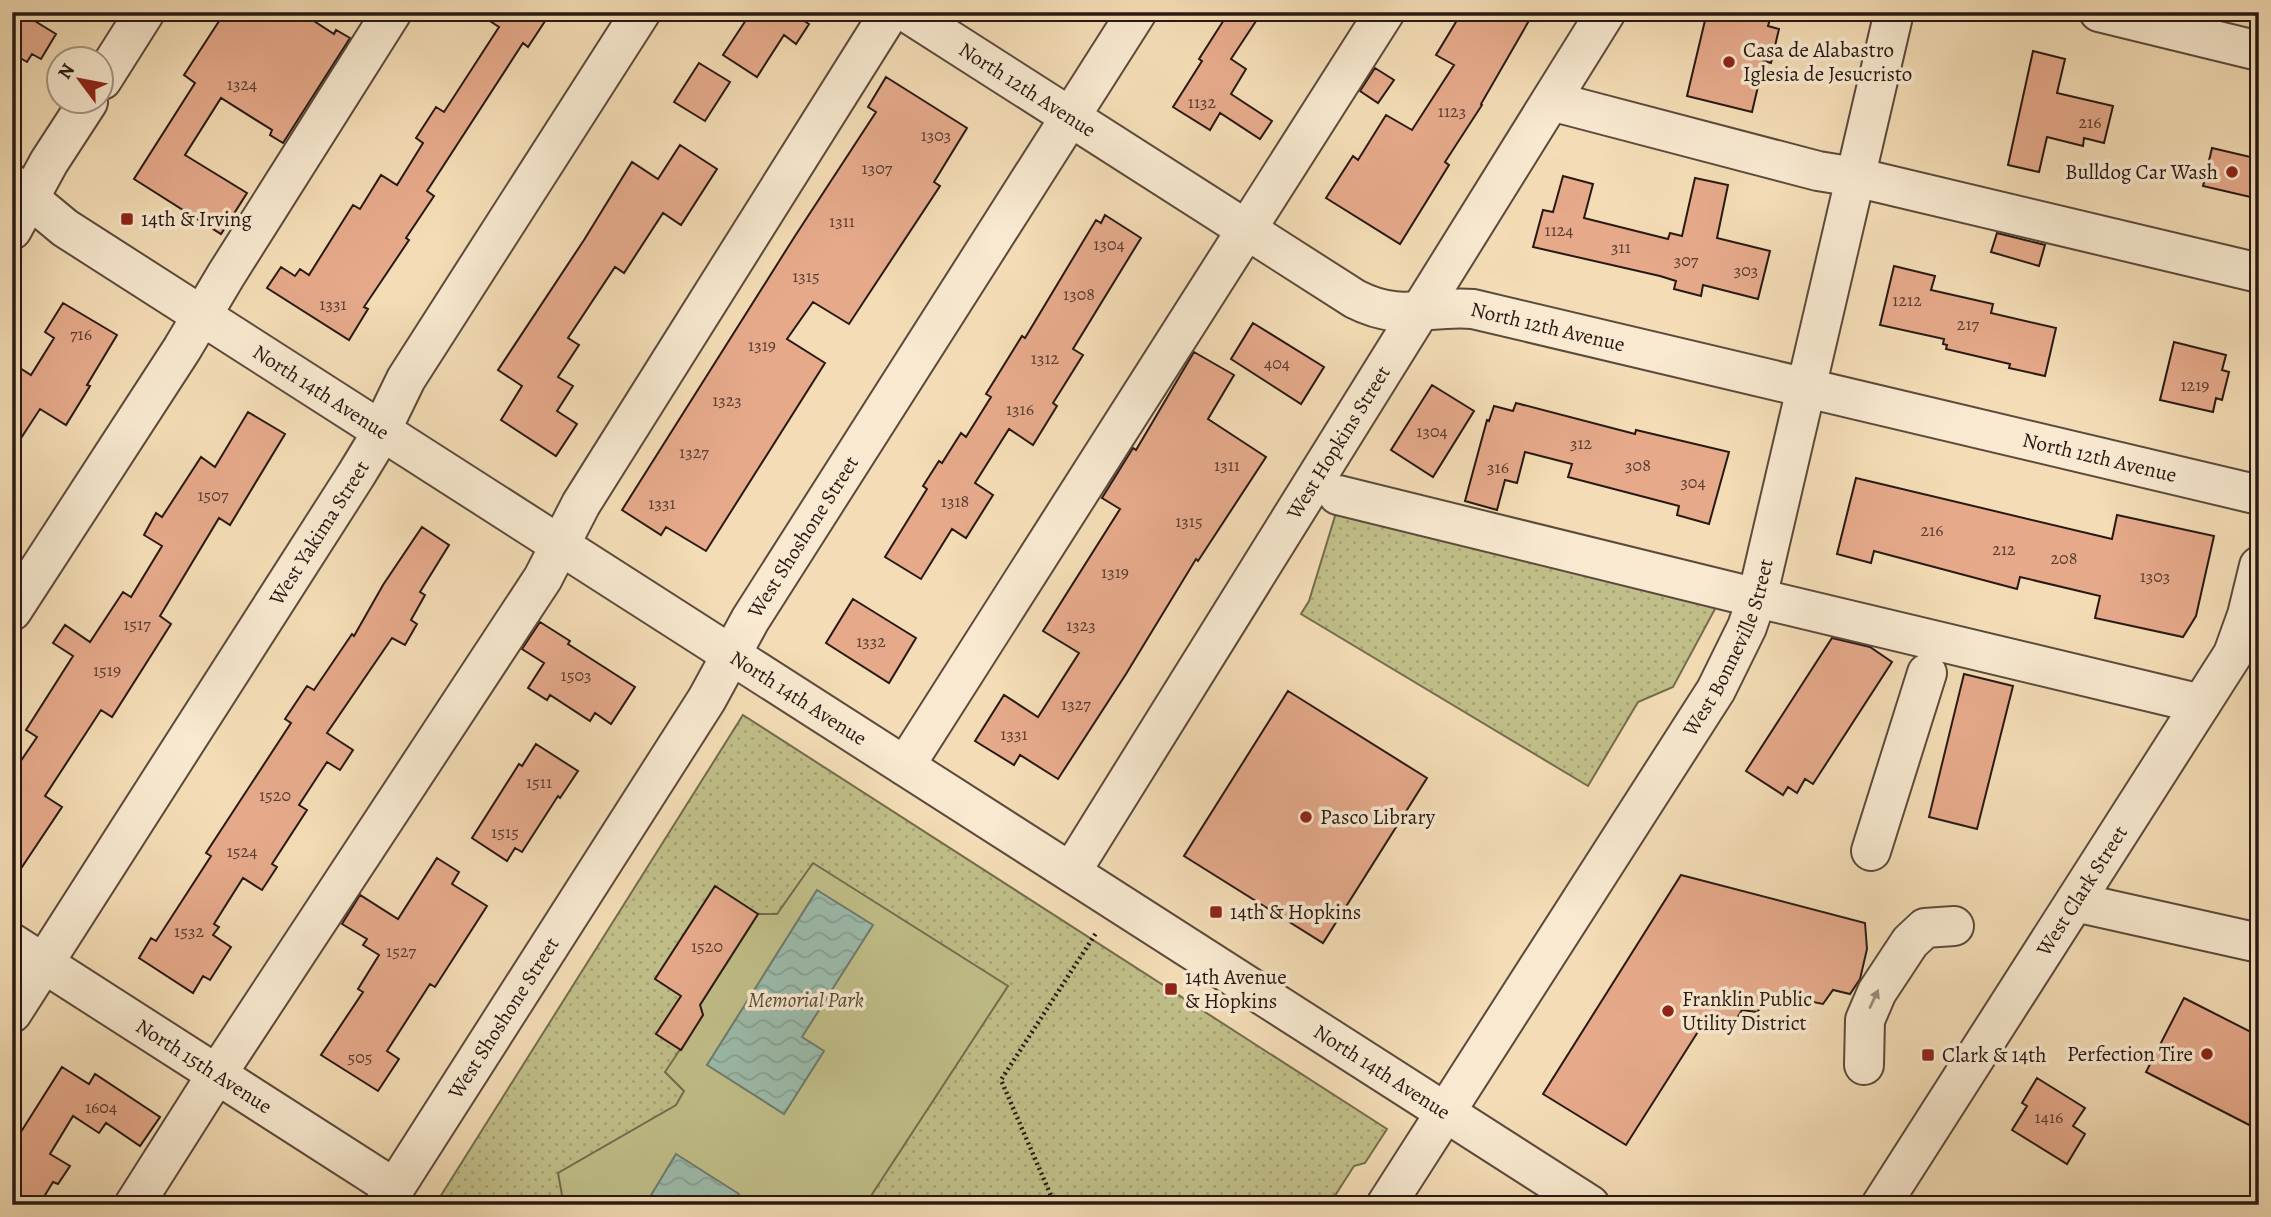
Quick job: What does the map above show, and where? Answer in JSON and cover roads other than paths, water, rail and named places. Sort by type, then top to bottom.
[{"type":"street","points":[[116,58],[145,12]]},
{"type":"street","points":[[12,611],[393,12]]},
{"type":"street","name":"West Yakima Street","points":[[12,1013],[28,953],[362,465],[406,379],[641,12]]},
{"type":"street","points":[[134,1205],[528,601],[588,492],[890,12]]},
{"type":"street","name":"North 12th Avenue","points":[[906,12],[1371,307],[1387,312],[1419,313],[1452,307],[1473,309],[2259,495]]},
{"type":"street","name":"West Shoshone Street","points":[[389,1197],[707,699],[750,620],[1137,12]]},
{"type":"street","points":[[905,766],[1385,12]]},
{"type":"street","name":"West Hopkins Street","points":[[1071,872],[1606,12]]},
{"type":"street","name":"West Bonneville Street","points":[[1386,1205],[1716,690],[1747,627],[1757,598],[1894,12]]},
{"type":"street","points":[[2099,12],[2259,51]]},
{"type":"street","points":[[1551,101],[1818,170],[2259,273]]},
{"type":"street","points":[[18,204],[79,116]]},
{"type":"street","name":"North 14th Avenue","points":[[18,204],[65,228],[1590,1205]]},
{"type":"street","points":[[1338,495],[2201,704]]},
{"type":"street","name":"West Clark Street","points":[[1881,1205],[2233,654],[2259,566]]},
{"type":"street","points":[[1871,851],[1927,673]]},
{"type":"street","points":[[2075,902],[2259,943]]},
{"type":"street","points":[[1864,1065],[1865,1020],[1877,992],[1910,942],[1926,928],[1954,926]]},
{"type":"street","name":"North 15th Avenue","points":[[28,953],[217,1074],[389,1197]]},
{"type":"water","points":[[817,890],[873,925],[802,1037],[824,1051],[784,1114],[707,1065]]},
{"type":"water","points":[[676,1154],[739,1194],[733,1205],[645,1205]]},
{"type":"place","name":"Casa de Alabastro Iglesia de Jesucristo","points":[[1729,62]]},
{"type":"place","name":"Bulldog Car Wash","points":[[2232,172]]},
{"type":"place","name":"14th & Irving","points":[[127,219]]},
{"type":"place","name":"Pasco Library","points":[[1306,817]]},
{"type":"place","name":"14th & Hopkins","points":[[1216,912]]},
{"type":"place","name":"14th Avenue & Hopkins","points":[[1171,989]]},
{"type":"place","name":"Franklin Public Utility District","points":[[1668,1011]]},
{"type":"place","name":"Perfection Tire","points":[[2207,1054]]},
{"type":"place","name":"Clark & 14th","points":[[1928,1055]]},
{"type":"park label","name":"Memorial Park","points":[[806,1000]]}]
